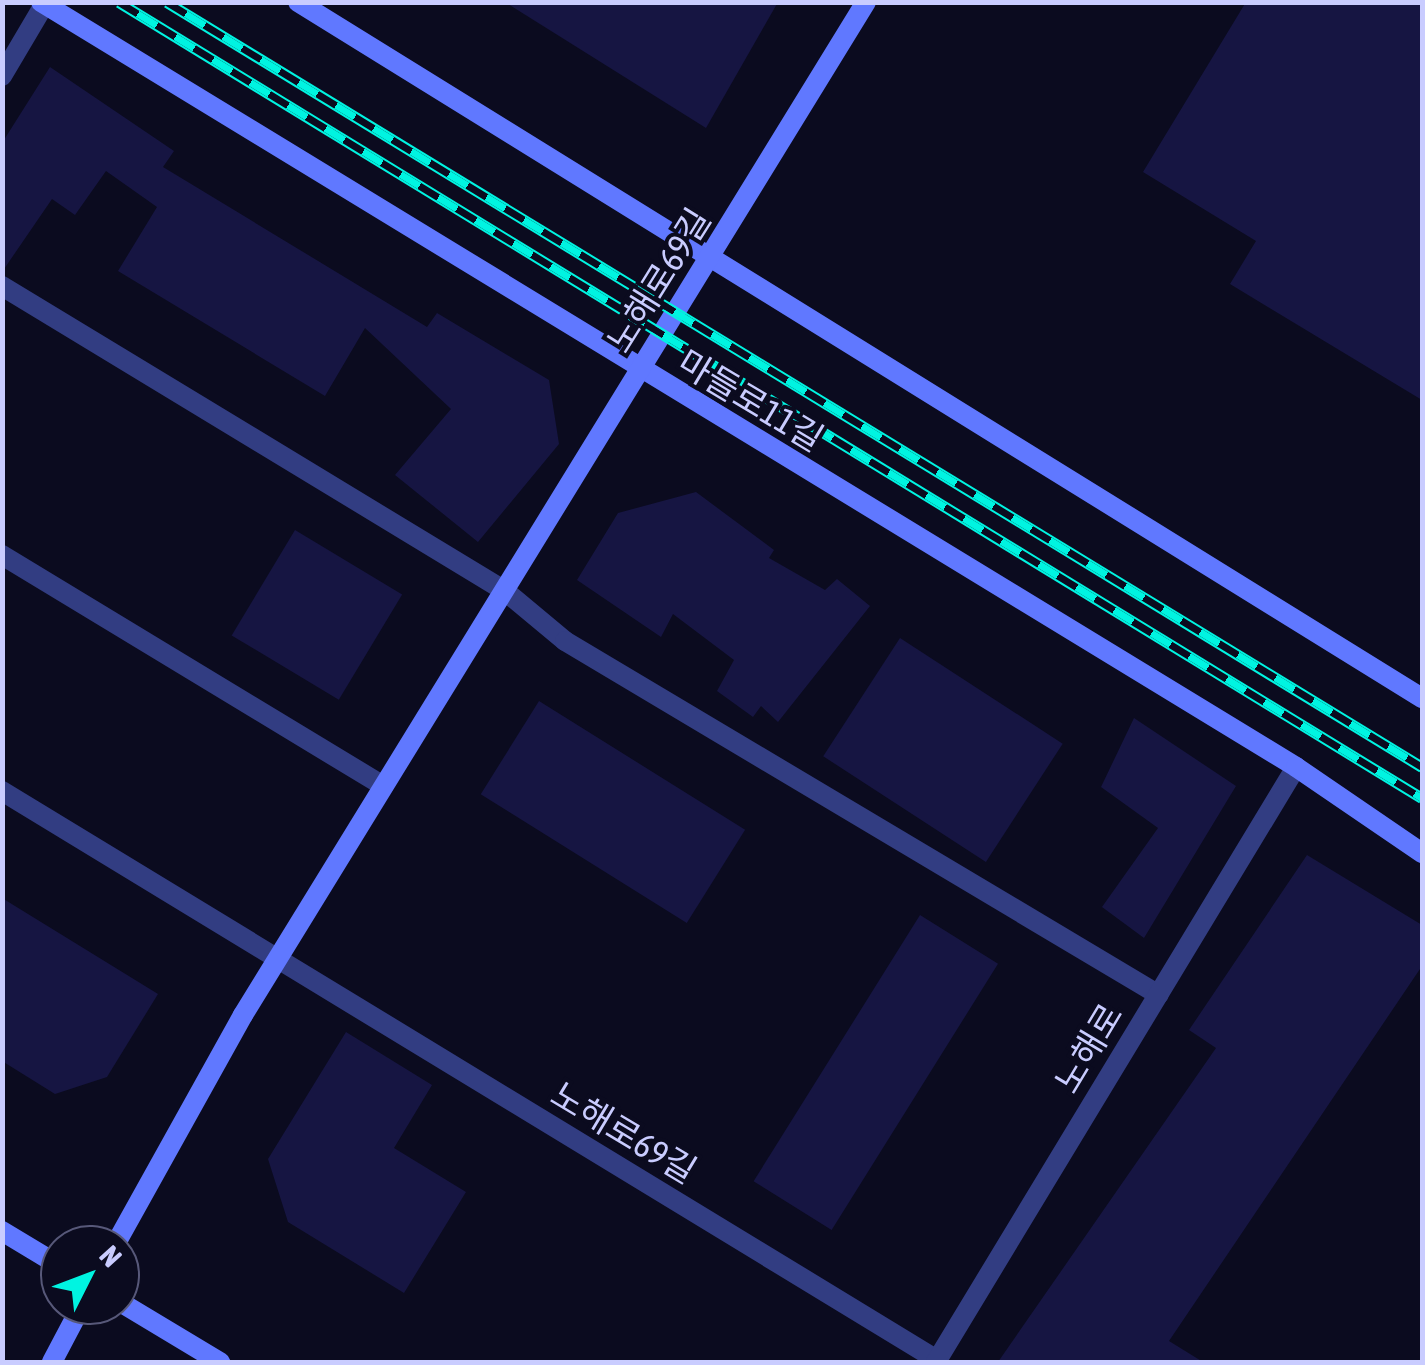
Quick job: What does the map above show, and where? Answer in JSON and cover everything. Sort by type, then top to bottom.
[{"type":"main road","points":[[298,2],[708,260],[1422,698]]},
{"type":"main road","name":"노해로69길","points":[[126,1225],[277,960],[866,2]]},
{"type":"main road","name":"마들로11길","points":[[43,4],[1296,767],[1422,853]]},
{"type":"main road","points":[[2,1231],[40,1254]]},
{"type":"main road","points":[[140,1314],[220,1362]]},
{"type":"main road","points":[[52,1362],[71,1325]]},
{"type":"street","name":"마들로11길","points":[[2,76],[43,4]]},
{"type":"street","points":[[2,286],[505,591],[566,641],[1159,995]]},
{"type":"street","points":[[2,555],[384,786]]},
{"type":"street","name":"노해로","points":[[936,1361],[1296,767]]},
{"type":"street","name":"노해로69길","points":[[2,790],[936,1361]]},
{"type":"building","points":[[505,2],[778,2],[706,128]]},
{"type":"building","points":[[1246,2],[1422,2],[1422,400],[1230,284],[1256,241],[1143,172]]},
{"type":"building","points":[[50,67],[174,151],[163,167],[427,327],[437,313],[549,380],[559,444],[478,542],[395,475],[451,409],[365,328],[325,396],[118,271],[157,207],[106,171],[75,215],[52,199],[2,272],[2,143]]},
{"type":"building","points":[[696,492],[774,550],[769,558],[825,590],[837,579],[870,606],[778,722],[761,706],[753,717],[717,691],[734,660],[673,614],[661,637],[577,580],[618,513]]},
{"type":"building","points":[[295,530],[402,594],[339,700],[232,635]]},
{"type":"building","points":[[900,638],[1063,744],[986,862],[823,756]]},
{"type":"building","points":[[539,701],[745,830],[687,923],[481,794]]},
{"type":"building","points":[[1134,718],[1236,786],[1144,938],[1102,907],[1158,828],[1101,787]]},
{"type":"building","points":[[1307,855],[1422,925],[1422,966],[1169,1341],[1203,1362],[998,1362],[1216,1048],[1189,1030]]},
{"type":"building","points":[[2,898],[158,994],[107,1077],[55,1094],[2,1061]]},
{"type":"building","points":[[920,915],[998,964],[832,1230],[754,1181]]},
{"type":"building","points":[[346,1032],[432,1085],[394,1148],[466,1192],[404,1293],[288,1222],[268,1159]]},
{"type":"railway","points":[[119,2],[1422,798]]},
{"type":"railway","points":[[167,2],[1422,767]]}]
